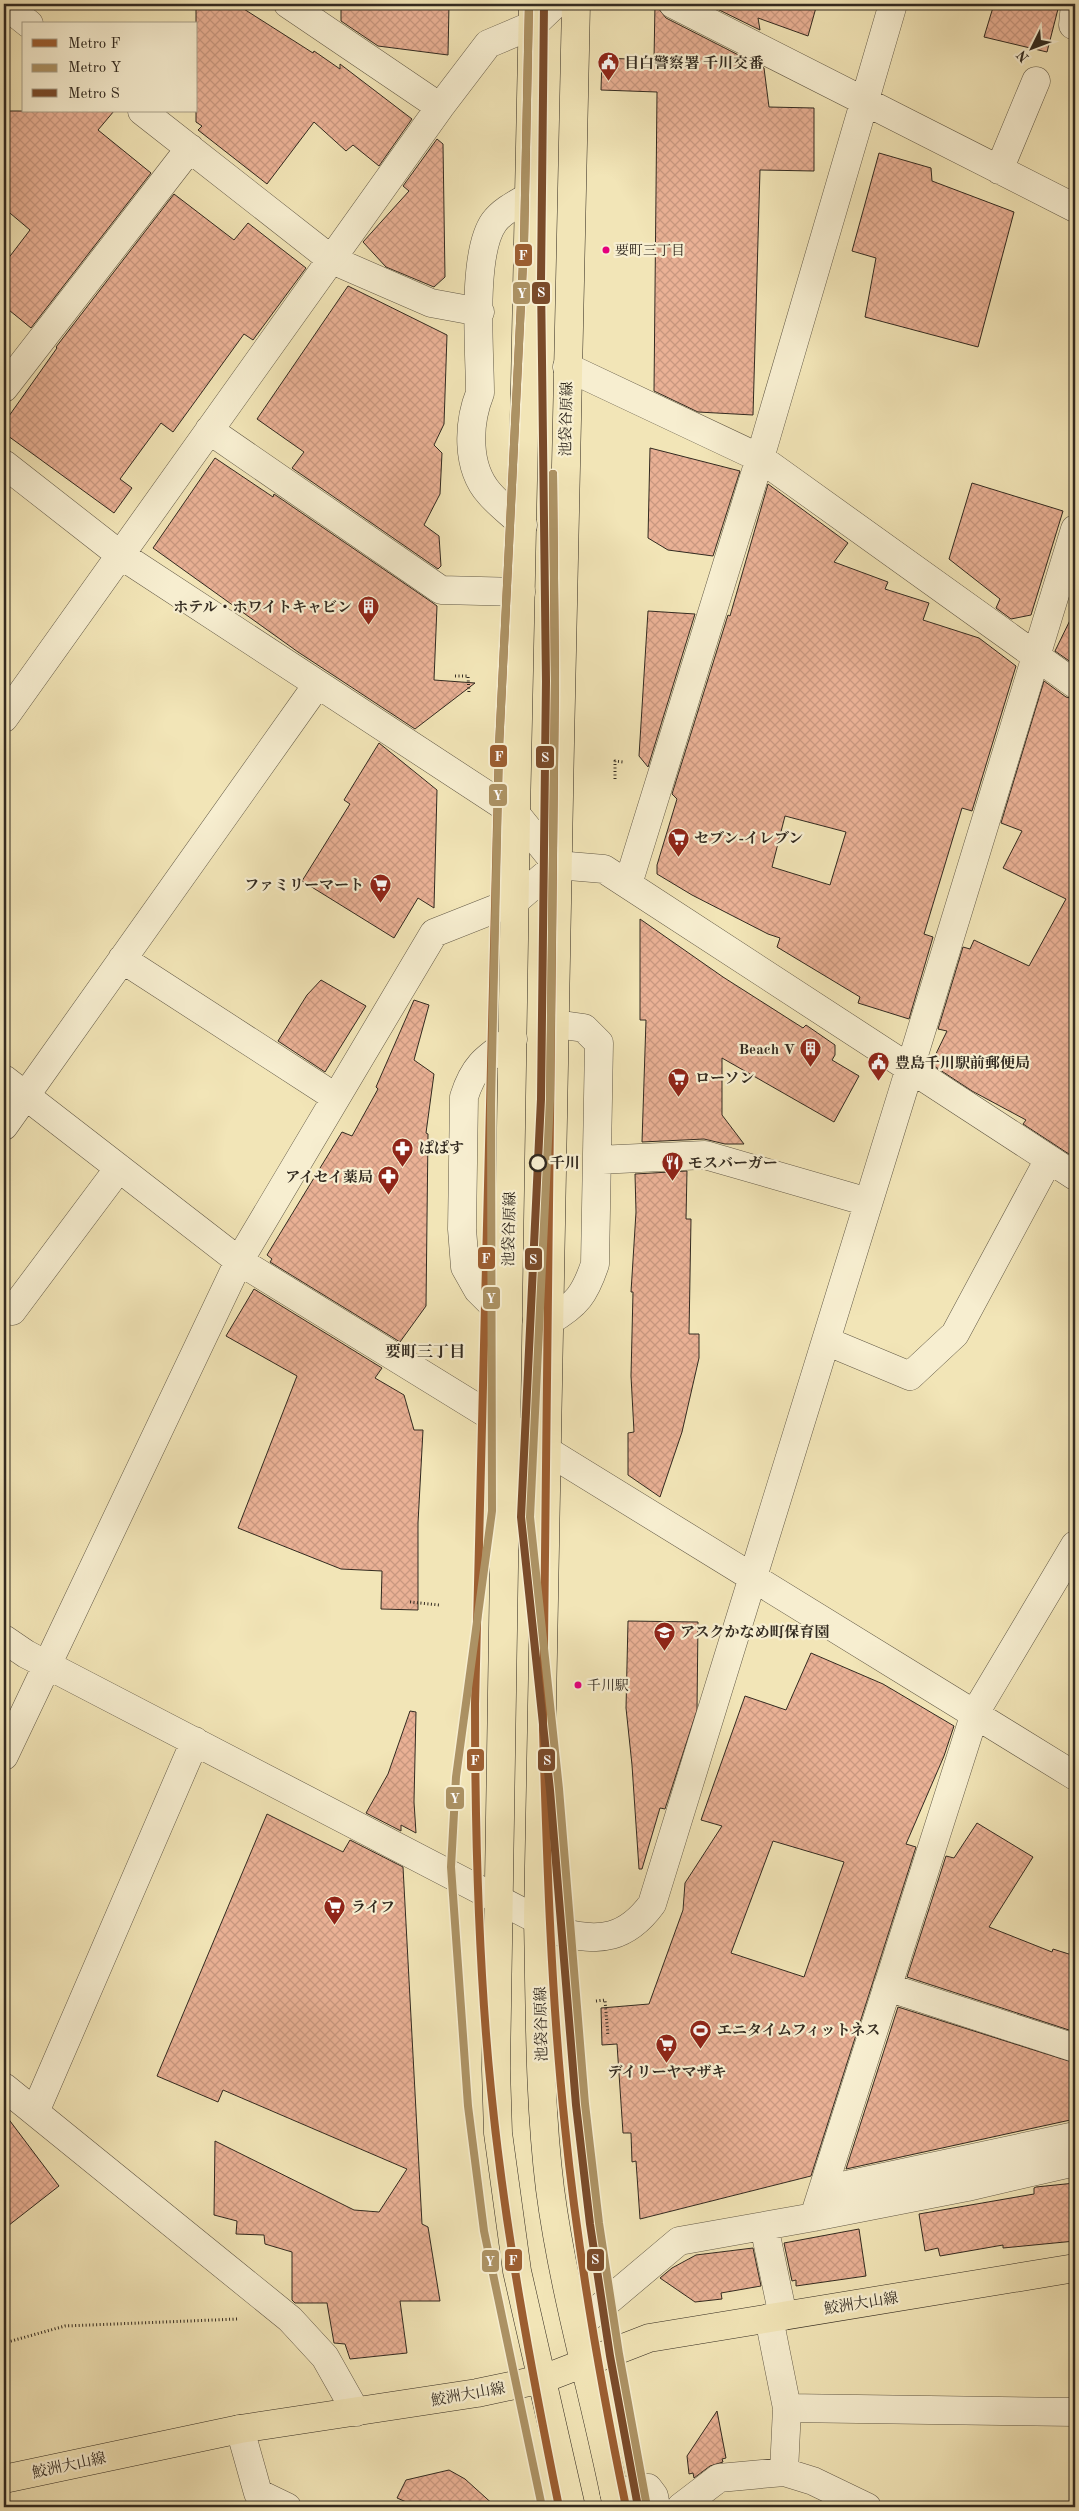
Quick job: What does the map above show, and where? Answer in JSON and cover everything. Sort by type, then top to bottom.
[{"type":"main road","name":"池袋谷原線","points":[[576,4],[557,865],[538,1920],[543,2109],[550,2188],[562,2264],[616,2499]]},
{"type":"main road","name":"池袋谷原線","points":[[533,14],[505,1424],[496,2069],[498,2133],[517,2271],[571,2507]]},
{"type":"main road","name":"鮫洲大山線","points":[[4,2479],[240,2429],[477,2393],[543,2379],[649,2338],[1075,2268]]},
{"type":"street","points":[[4,4],[26,22]]},
{"type":"street","points":[[288,4],[440,107]]},
{"type":"street","points":[[4,718],[119,554],[332,260],[440,107],[488,44],[533,14],[555,4]]},
{"type":"street","points":[[674,4],[865,103],[1075,208]]},
{"type":"street","points":[[628,884],[760,458],[893,4]]},
{"type":"street","points":[[999,170],[1036,81]]},
{"type":"street","points":[[143,112],[332,260],[431,304],[480,312]]},
{"type":"street","points":[[4,388],[190,148]]},
{"type":"street","points":[[523,525],[488,492],[477,474],[471,442],[473,410],[480,393],[480,265],[484,243],[494,222],[507,209],[528,197]]},
{"type":"street","points":[[568,367],[760,458],[1075,684]]},
{"type":"street","points":[[209,430],[441,590],[521,592]]},
{"type":"street","points":[[4,464],[119,554],[516,814],[557,865]]},
{"type":"street","points":[[4,1638],[26,1654],[561,1932],[582,1938],[609,1937],[634,1924],[652,1904],[756,1579],[909,1067],[1075,529]]},
{"type":"street","points":[[4,1126],[317,685]]},
{"type":"street","points":[[4,1756],[239,1261],[434,933],[515,900],[557,865],[604,869],[1075,1176]]},
{"type":"street","points":[[122,959],[335,1098]]},
{"type":"street","points":[[549,1320],[569,1310],[578,1300],[588,1286],[595,1264],[599,1043],[584,1028],[555,1024]]},
{"type":"street","points":[[508,1320],[478,1290],[465,1267],[462,1220],[464,1098],[471,1077],[485,1059],[512,1039]]},
{"type":"street","points":[[4,1079],[239,1261],[1075,1776]]},
{"type":"street","points":[[597,1160],[706,1155],[868,1202]]},
{"type":"street","points":[[826,1341],[910,1376],[955,1334],[1049,1159]]},
{"type":"street","points":[[4,1304],[12,1311],[119,1168]]},
{"type":"street","points":[[814,2217],[975,1713],[1075,1545]]},
{"type":"street","points":[[35,2112],[195,1741]]},
{"type":"street","points":[[888,1986],[1075,2048]]},
{"type":"street","points":[[4,2087],[290,2319],[324,2356],[356,2412]]},
{"type":"street","points":[[823,2190],[1075,2136]]},
{"type":"street","points":[[577,2327],[679,2241],[1024,2176],[1075,2162]]},
{"type":"street","points":[[764,2226],[787,2408],[784,2472]]},
{"type":"street","points":[[787,2408],[1075,2412]]},
{"type":"street","points":[[240,2429],[258,2493],[287,2507]]},
{"type":"street","points":[[681,2507],[719,2478],[784,2472],[813,2481],[867,2507]]},
{"type":"street","points":[[616,2499],[648,2488],[654,2496],[656,2507]]},
{"type":"path","points":[[454,676],[468,676],[469,693]]},
{"type":"path","points":[[615,779],[614,761],[623,762]]},
{"type":"path","points":[[410,1602],[439,1605]]},
{"type":"path","points":[[596,2001],[605,2000],[608,2036]]},
{"type":"path","points":[[4,2343],[65,2326],[242,2319]]},
{"type":"building","points":[[196,4],[236,4],[340,69],[340,64],[412,119],[379,166],[353,145],[346,151],[314,122],[267,184],[198,130],[202,126],[196,122],[196,112],[198,112],[198,22],[196,22]]},
{"type":"building","points":[[341,4],[449,4],[448,55],[378,46],[341,21]]},
{"type":"building","points":[[655,4],[666,18],[764,68],[769,107],[814,108],[814,171],[760,170],[753,415],[698,412],[654,391],[657,92],[601,90],[602,58],[654,60]]},
{"type":"building","points":[[707,4],[817,4],[808,36],[758,18],[760,30]]},
{"type":"building","points":[[994,4],[1040,4],[1058,9],[1047,52],[984,37]]},
{"type":"building","points":[[4,111],[113,112],[98,130],[151,173],[31,328],[4,306],[4,264],[30,230],[4,208]]},
{"type":"building","points":[[437,139],[443,144],[445,277],[434,287],[386,267],[363,242],[409,191],[403,186]]},
{"type":"building","points":[[879,153],[931,168],[932,181],[1014,212],[978,347],[865,317],[876,258],[852,251]]},
{"type":"building","points":[[174,194],[234,240],[248,223],[306,268],[253,340],[244,334],[173,432],[161,423],[120,479],[132,488],[114,513],[4,433],[4,423],[56,347]]},
{"type":"building","points":[[348,286],[447,335],[444,424],[434,445],[442,453],[440,494],[424,525],[439,536],[441,566],[438,569],[292,468],[304,452],[257,419]]},
{"type":"building","points":[[650,448],[740,471],[713,556],[668,550],[648,538]]},
{"type":"building","points":[[215,458],[273,497],[274,494],[437,606],[434,680],[475,683],[415,729],[298,652],[153,548]]},
{"type":"building","points":[[972,483],[1063,511],[1031,615],[1011,619],[996,608],[1000,599],[949,559]]},
{"type":"building","points":[[768,484],[848,543],[834,562],[888,582],[885,589],[929,603],[923,620],[979,638],[1016,666],[972,811],[962,808],[924,934],[933,937],[909,1019],[858,1003],[860,997],[777,947],[780,938],[768,934],[692,895],[657,874],[657,865],[677,799],[672,794],[728,615],[730,616]],"holes":[[[785,816],[846,832],[830,885],[772,867]]]},
{"type":"building","points":[[1075,610],[1075,665],[1055,651]]},
{"type":"building","points":[[648,611],[695,614],[648,767],[639,756]]},
{"type":"building","points":[[1044,681],[1066,697],[1075,699],[1075,1158],[1023,1124],[1026,1120],[972,1091],[931,1064],[947,1031],[938,1029],[963,947],[970,949],[974,940],[1029,966],[1066,899],[1003,868],[1022,831],[1001,823]]},
{"type":"building","points":[[379,743],[437,790],[434,908],[418,898],[394,938],[302,881],[350,804],[344,800]]},
{"type":"building","points":[[640,919],[723,977],[803,1028],[806,1025],[835,1045],[835,1055],[832,1060],[859,1076],[834,1122],[722,1058],[722,1115],[744,1144],[725,1144],[704,1139],[642,1142],[646,1020],[640,1020]]},
{"type":"building","points":[[321,980],[366,1006],[325,1072],[278,1041],[307,995]]},
{"type":"building","points":[[414,1000],[429,1005],[414,1060],[434,1074],[426,1133],[428,1134],[426,1306],[400,1342],[270,1262],[272,1259],[267,1255],[342,1132],[352,1136],[378,1089],[376,1087]]},
{"type":"building","points":[[687,1171],[686,1219],[691,1219],[689,1334],[699,1334],[699,1358],[682,1432],[660,1497],[628,1475],[628,1433],[634,1432],[631,1376],[633,1292],[631,1292],[636,1212],[635,1174]]},
{"type":"building","points":[[254,1289],[382,1368],[375,1378],[404,1395],[414,1430],[423,1430],[418,1523],[418,1610],[381,1609],[382,1571],[341,1569],[238,1528],[297,1376],[226,1336]]},
{"type":"building","points":[[628,1621],[698,1622],[697,1710],[665,1809],[660,1808],[642,1869],[639,1869],[626,1708]]},
{"type":"building","points":[[811,1653],[883,1684],[954,1726],[944,1756],[906,1844],[916,1847],[811,2176],[640,2219],[636,2161],[632,2162],[631,2133],[623,2133],[617,2044],[602,2045],[601,2008],[649,2004],[683,1910],[685,1883],[722,1826],[701,1820],[745,1696],[786,1710]],"holes":[[[773,1841],[844,1862],[804,1977],[731,1953]]]},
{"type":"building","points":[[410,1711],[416,1712],[414,1802],[416,1833],[401,1825],[401,1831],[366,1813],[388,1774]]},
{"type":"building","points":[[267,1814],[343,1852],[350,1840],[403,1867],[422,2224],[428,2227],[440,2301],[400,2301],[407,2353],[350,2359],[345,2344],[334,2343],[327,2303],[295,2303],[292,2300],[292,2252],[265,2244],[264,2235],[236,2234],[237,2221],[214,2215],[215,2141],[354,2210],[379,2212],[407,2169],[223,2090],[218,2102],[157,2076]]},
{"type":"building","points":[[977,1823],[1033,1857],[989,1927],[1052,1952],[1053,1949],[1075,1956],[1075,2032],[907,1977],[946,1856],[954,1858]]},
{"type":"building","points":[[898,2007],[1075,2063],[1075,2119],[846,2169]]},
{"type":"building","points":[[4,2113],[59,2186],[4,2229]]},
{"type":"building","points":[[1075,2183],[1075,2241],[1003,2248],[1003,2245],[940,2256],[938,2248],[925,2251],[919,2214],[1034,2194],[1034,2188],[1036,2187]]},
{"type":"building","points":[[859,2229],[866,2276],[796,2286],[796,2280],[792,2281],[784,2243]]},
{"type":"building","points":[[753,2248],[761,2286],[721,2293],[722,2299],[695,2302],[660,2278],[672,2268],[696,2255]]},
{"type":"building","points":[[717,2411],[726,2458],[722,2459],[723,2462],[710,2466],[694,2478],[693,2473],[689,2474],[687,2456]]},
{"type":"building","points":[[449,2470],[465,2479],[496,2507],[418,2507],[397,2498],[406,2480]]},
{"type":"metro line","name":"F","points":[[529,4],[524,243],[499,747],[475,1704],[476,1801],[483,1994],[497,2142],[511,2247],[559,2507]]},
{"type":"metro line","name":"Y","points":[[529,4],[524,243],[499,747],[491,1104],[492,1511],[456,1777],[451,1867],[468,2106],[484,2231],[542,2507]]},
{"type":"metro line","name":"S","points":[[544,4],[541,281],[546,681],[541,1099],[521,1517],[550,1790],[576,2105],[590,2224],[610,2356],[638,2507]]},
{"type":"metro line","name":"F","points":[[553,474],[555,681],[543,1730],[546,1829],[556,2028],[570,2175],[591,2318],[626,2507]]},
{"type":"metro line","name":"Y","points":[[553,474],[555,681],[550,1099],[530,1517],[559,1789],[585,2104],[599,2223],[619,2354],[647,2507]]},
{"type":"place","name":"目白警察署 千川交番","points":[[608,82]]},
{"type":"place","name":"要町三丁目","points":[[606,250]]},
{"type":"place","name":"ホテル・ホワイトキャビン","points":[[368,626]]},
{"type":"place","name":"セブン-イレブン","points":[[678,857]]},
{"type":"place","name":"ファミリーマート","points":[[380,904]]},
{"type":"place","name":"Beach V","points":[[811,1068]]},
{"type":"place","name":"豊島千川駅前郵便局","points":[[879,1082]]},
{"type":"place","name":"ローソン","points":[[679,1097]]},
{"type":"place","name":"千川","points":[[538,1163]]},
{"type":"place","name":"ぱぱす","points":[[403,1167]]},
{"type":"place","name":"モスバーガー","points":[[672,1182]]},
{"type":"place","name":"アイセイ薬局","points":[[389,1196]]},
{"type":"place","name":"アスクかなめ町保育園","points":[[664,1651]]},
{"type":"place","name":"千川駅","points":[[578,1685]]},
{"type":"place","name":"ライフ","points":[[335,1926]]},
{"type":"place","name":"エニタイムフィットネス","points":[[701,2049]]},
{"type":"place","name":"デイリーヤマザキ","points":[[667,2063]]},
{"type":"district","name":"要町三丁目","points":[[425,1351]]}]
